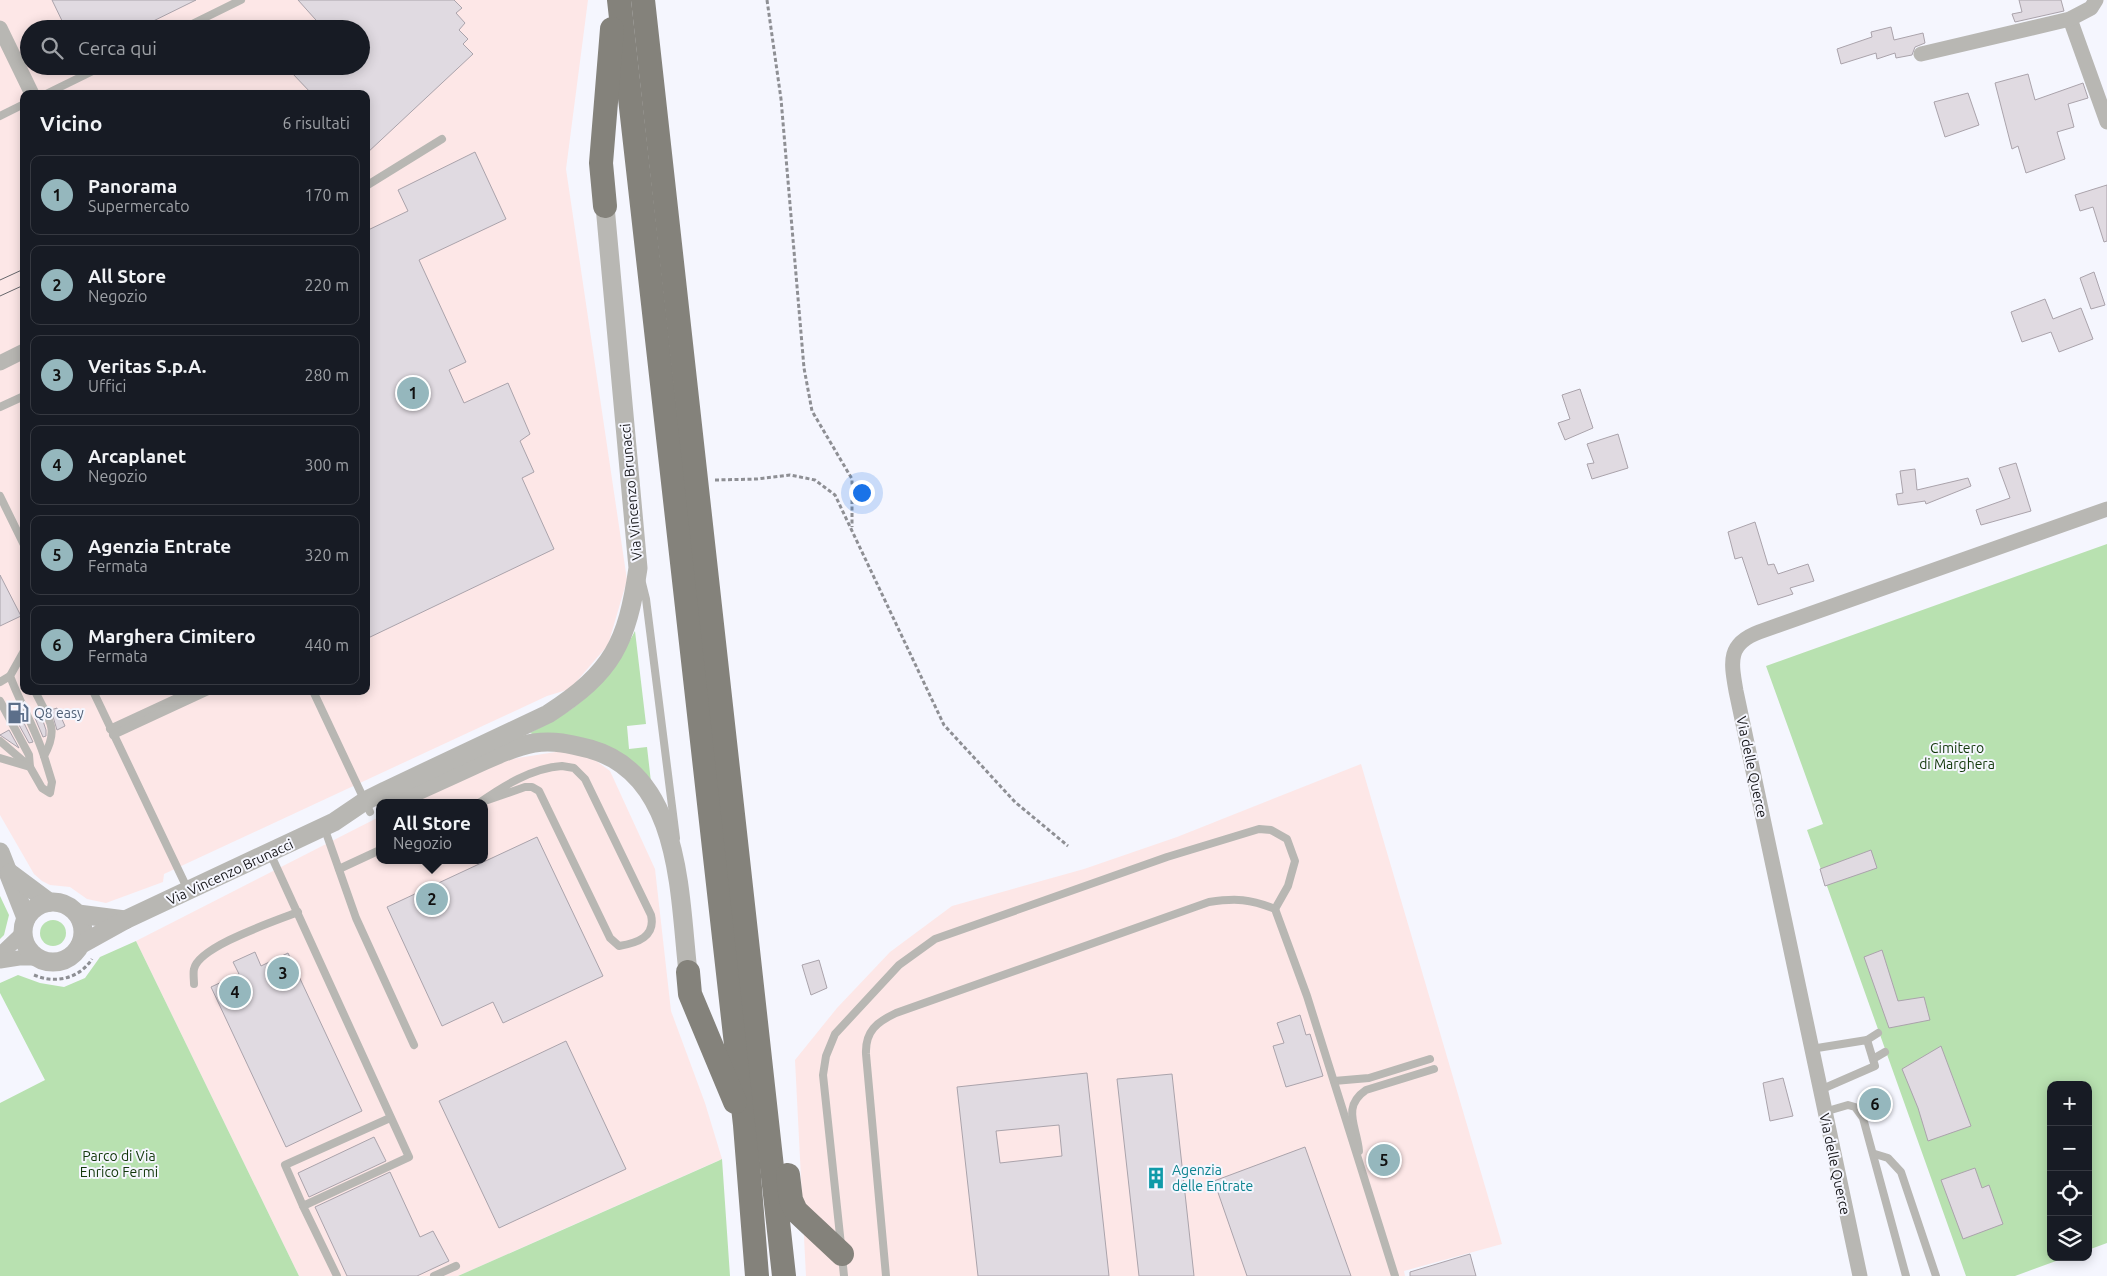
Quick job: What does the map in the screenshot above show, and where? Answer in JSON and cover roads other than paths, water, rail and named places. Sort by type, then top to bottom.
[{"type":"main road","points":[[605,206],[601,164],[614,0]]},
{"type":"main road","points":[[619,0],[745,1125],[757,1276]]},
{"type":"main road","points":[[643,0],[784,1276]]},
{"type":"main road","points":[[688,972],[690,994],[745,1125]]},
{"type":"main road","points":[[766,1110],[782,1134],[792,1204],[843,1265]]},
{"type":"street","points":[[1921,54],[2070,18],[2091,8],[2096,0]]},
{"type":"street","points":[[2070,18],[2107,122]]},
{"type":"street","points":[[0,28],[20,69]]},
{"type":"street","points":[[23,75],[30,90]]},
{"type":"street","name":"Via Vincenzo Brunacci","points":[[386,799],[548,714],[572,698],[598,675],[619,644],[631,612],[638,568],[605,206]]},
{"type":"street","points":[[0,363],[20,353]]},
{"type":"street","name":"Via delle Querce","points":[[1860,1276],[1736,690],[1731,665],[1732,656],[1739,644],[1753,634],[2107,509]]},
{"type":"street","points":[[400,799],[500,754],[532,743],[561,741],[604,753],[626,768],[643,785],[660,809],[675,862],[688,972]]},
{"type":"street","name":"Via Vincenzo Brunacci","points":[[80,945],[125,920],[329,824],[371,807]]},
{"type":"street","points":[[0,852],[10,873],[25,925],[25,942],[37,958]]},
{"type":"street","points":[[10,873],[49,902],[66,905],[78,914],[125,920]]},
{"type":"street","points":[[0,955],[40,905],[49,902]]},
{"type":"street","points":[[0,961],[37,958],[56,962],[66,959],[80,945],[82,926],[78,914]]},
{"type":"lane","points":[[201,20],[242,0]]},
{"type":"lane","points":[[54,90],[85,75]]},
{"type":"lane","points":[[0,116],[20,106]]},
{"type":"lane","points":[[370,183],[442,138]]},
{"type":"lane","points":[[0,407],[20,398]]},
{"type":"lane","points":[[0,496],[20,537]]},
{"type":"lane","points":[[638,568],[646,599],[677,841],[675,862]]},
{"type":"lane","points":[[0,682],[10,676],[20,658]]},
{"type":"lane","points":[[0,741],[30,767],[42,788],[50,793],[52,782],[34,726],[20,702],[10,676]]},
{"type":"lane","points":[[37,695],[54,730],[51,744],[44,756]]},
{"type":"lane","points":[[95,695],[188,892]]},
{"type":"lane","points":[[112,732],[184,695]]},
{"type":"lane","points":[[112,732],[199,695]]},
{"type":"lane","points":[[315,695],[371,807]]},
{"type":"lane","points":[[0,701],[30,755],[30,767]]},
{"type":"lane","points":[[0,758],[30,767]]},
{"type":"lane","points":[[484,799],[505,784],[550,767],[574,768],[585,779],[651,915],[653,927],[650,932],[636,942],[619,946],[610,938],[540,791],[532,787],[525,787],[488,800]]},
{"type":"lane","points":[[329,824],[339,869],[356,918],[414,1045]]},
{"type":"lane","points":[[843,1265],[823,1075],[826,1056],[835,1034],[899,965],[935,939],[1167,857],[1259,829],[1271,830],[1287,839],[1295,861],[1288,886],[1275,909]]},
{"type":"lane","points":[[339,869],[376,852]]},
{"type":"lane","points":[[270,853],[409,1157],[303,1206]]},
{"type":"lane","points":[[886,1276],[865,1044],[873,1026],[896,1012],[1209,902],[1235,898],[1257,902],[1275,909],[1307,996],[1395,1276]]},
{"type":"lane","points":[[194,984],[194,968],[201,958],[213,948],[298,912]]},
{"type":"lane","points":[[1811,1050],[1867,1040],[1878,1033]]},
{"type":"lane","points":[[1820,1090],[1875,1066],[1867,1040]]},
{"type":"lane","points":[[1873,1059],[1885,1052]]},
{"type":"lane","points":[[1334,1081],[1369,1078],[1430,1059]]},
{"type":"lane","points":[[1361,1168],[1359,1142],[1352,1111],[1353,1102],[1366,1090],[1434,1069]]},
{"type":"lane","points":[[1824,1112],[1848,1105],[1855,1106],[1863,1118],[1906,1276]]},
{"type":"lane","points":[[337,1276],[284,1165],[390,1118]]},
{"type":"lane","points":[[1874,1154],[1888,1158],[1901,1172],[1936,1276]]},
{"type":"lane","points":[[434,1276],[456,1266]]},
{"type":"tram line","points":[[0,280],[20,271]]},
{"type":"tram line","points":[[0,296],[20,287]]},
{"type":"place","name":"Panorama","points":[[413,393]]},
{"type":"place","name":"Q8 easy","points":[[18,713]]},
{"type":"place","name":"All Store","points":[[432,899]]},
{"type":"place","name":"Veritas S.p.A.","points":[[283,973]]},
{"type":"place","name":"Arcaplanet","points":[[235,992]]},
{"type":"place","name":"Marghera Cimitero","points":[[1875,1104]]},
{"type":"place","name":"Agenzia Entrate","points":[[1384,1160]]},
{"type":"place","name":"Agenzia delle Entrate","points":[[1156,1178]]},
{"type":"park label","name":"Cimitero di Marghera","points":[[1957,756]]},
{"type":"park label","name":"Parco di Via Enrico Fermi","points":[[119,1164]]}]
